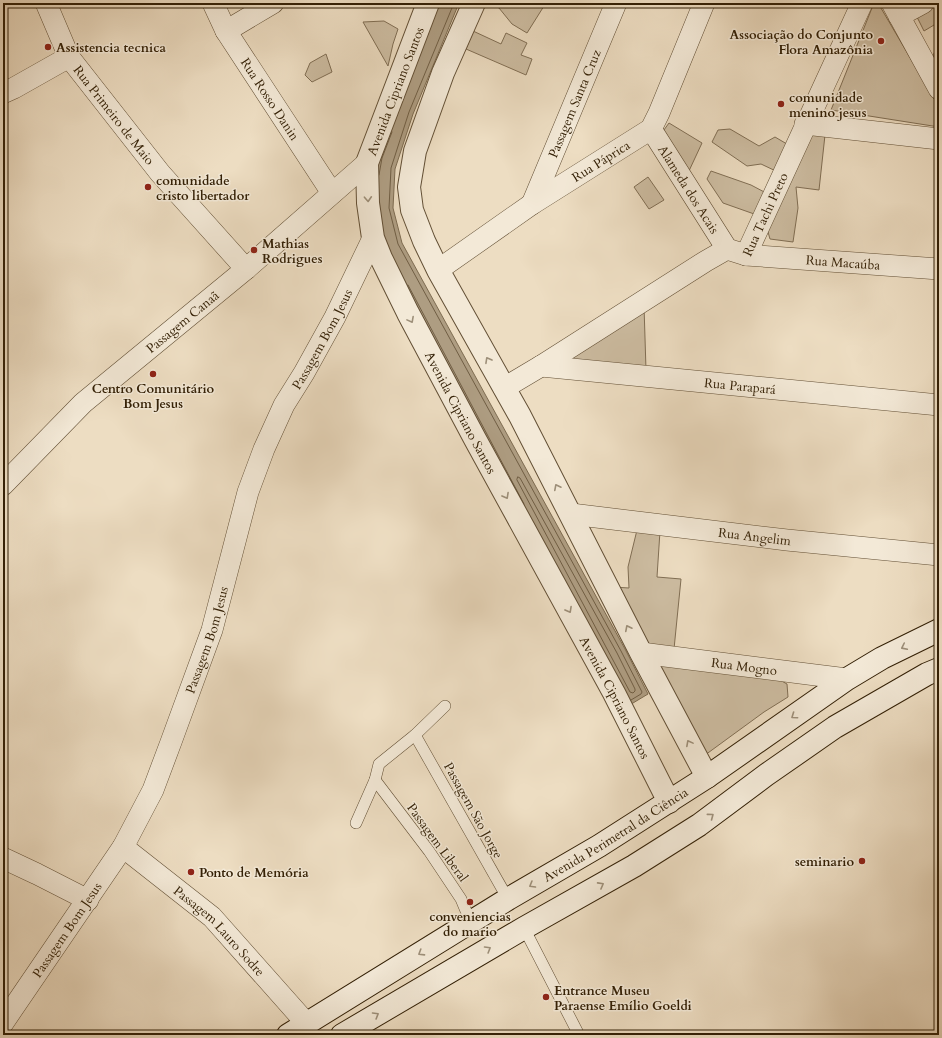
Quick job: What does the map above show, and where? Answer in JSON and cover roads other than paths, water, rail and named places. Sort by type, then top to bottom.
[{"type":"street","name":"Rua Primeiro de Maio","points":[[46,3],[70,57],[160,173],[246,269]]},
{"type":"street","name":"Rua Rosso Danin","points":[[213,3],[226,31],[332,193]]},
{"type":"street","points":[[226,31],[273,3]]},
{"type":"street","name":"Avenida Cipriano Santos","points":[[428,3],[367,163],[368,203],[374,238],[381,258],[408,313],[614,693],[669,802]]},
{"type":"street","points":[[474,3],[443,73],[415,151],[409,187],[412,210],[424,242],[438,270],[520,416],[641,653],[707,777]]},
{"type":"street","name":"Passagem Santa Cruz","points":[[532,204],[616,3]]},
{"type":"street","name":"Rua Páprica","points":[[438,270],[532,204],[651,129],[660,113],[704,3]]},
{"type":"street","name":"Rua Tachi Preto","points":[[504,388],[700,265],[737,252],[805,124],[862,3]]},
{"type":"street","points":[[923,3],[895,9],[939,89]]},
{"type":"street","points":[[3,93],[70,57]]},
{"type":"street","points":[[805,124],[939,139]]},
{"type":"street","name":"Alameda dos Acais","points":[[651,129],[737,252]]},
{"type":"street","name":"Passagem Canaã","points":[[5,479],[83,403],[246,269],[367,163]]},
{"type":"street","name":"Passagem Bom Jesus","points":[[3,1023],[123,847],[153,790],[209,637],[248,492],[264,449],[284,405],[304,373],[335,317],[374,238]]},
{"type":"street","name":"Rua Macaúba","points":[[737,252],[939,270]]},
{"type":"street","name":"Rua Parapará","points":[[540,366],[939,405]]},
{"type":"street","name":"Rua Angelim","points":[[570,514],[787,540],[939,554]]},
{"type":"street","name":"Avenida Perimetral da Ciência","points":[[288,1035],[508,899],[599,846],[669,802],[847,679],[882,658],[939,630]]},
{"type":"street","name":"Rua Mogno","points":[[641,653],[847,679]]},
{"type":"street","points":[[342,1035],[524,928],[634,866],[699,825],[766,775],[835,727],[927,674],[939,669]]},
{"type":"street","name":"Passagem Lauro Sodre","points":[[123,847],[212,917],[307,1024]]},
{"type":"street","points":[[3,858],[88,900]]},
{"type":"lane","points":[[356,823],[375,780],[379,764],[415,735],[445,706]]},
{"type":"lane","name":"Passagem São Jorge","points":[[415,735],[508,899]]},
{"type":"lane","name":"Passagem Liberal","points":[[375,780],[429,850],[462,899],[471,923]]},
{"type":"lane","points":[[524,928],[579,1035]]},
{"type":"water","points":[[436,3],[459,3],[413,114],[395,169],[393,208],[402,243],[625,649],[648,694],[628,706],[393,266],[375,219],[378,157]]},
{"type":"place","name":"Associação do Conjunto Flora Amazônia","points":[[881,41]]},
{"type":"place","name":"Assistencia tecnica","points":[[48,47]]},
{"type":"place","name":"comunidade menino jesus","points":[[781,104]]},
{"type":"place","name":"comunidade cristo libertador","points":[[148,187]]},
{"type":"place","name":"Mathias Rodrigues","points":[[254,250]]},
{"type":"place","name":"Centro Comunitário Bom Jesus","points":[[153,374]]},
{"type":"place","name":"seminario","points":[[862,861]]},
{"type":"place","name":"Ponto de Memória","points":[[191,872]]},
{"type":"place","name":"conveniencias do mario","points":[[470,902]]},
{"type":"place","name":"Entrance Museu Paraense Emílio Goeldi","points":[[546,997]]}]
